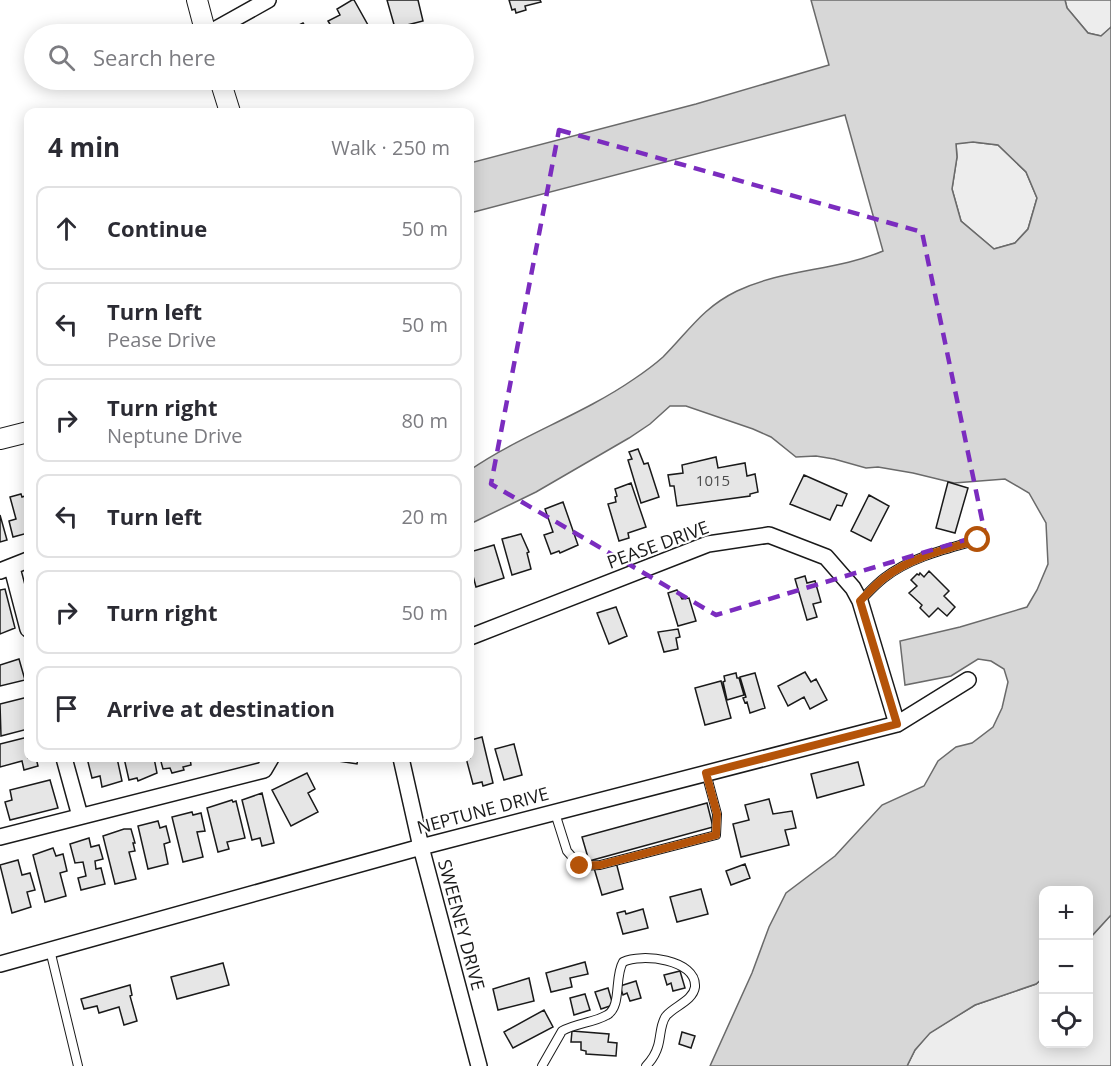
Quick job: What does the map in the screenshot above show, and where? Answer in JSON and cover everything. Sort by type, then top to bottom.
[{"type":"street","points":[[197,0],[204,24]]},
{"type":"street","points":[[225,24],[268,0]]},
{"type":"street","points":[[223,90],[229,108]]},
{"type":"street","points":[[0,439],[24,433]]},
{"type":"street","name":"PEASE DRIVE","points":[[474,635],[708,544],[769,535],[826,557],[853,588],[860,601],[897,724]]},
{"type":"street","points":[[24,562],[6,569],[24,617]]},
{"type":"street","name":"NEPTUNE DRIVE","points":[[0,964],[421,848],[897,724],[968,680]]},
{"type":"street","points":[[65,762],[80,816]]},
{"type":"street","points":[[0,837],[264,770],[268,762]]},
{"type":"street","name":"SWEENEY DRIVE","points":[[402,762],[421,848],[479,1066]]},
{"type":"lane","points":[[860,601],[884,578],[903,566],[931,554],[978,540]]},
{"type":"lane","points":[[555,813],[567,851],[580,866],[600,865],[622,860],[716,835],[717,814],[706,773]]},
{"type":"lane","points":[[50,950],[78,1066]]},
{"type":"lane","points":[[542,1066],[562,1030],[609,1014],[615,1008],[618,978],[623,962],[629,959],[651,959],[680,963],[690,971],[695,990],[688,999],[664,1018],[657,1048],[646,1066]]},
{"type":"highlighted area","points":[[559,130],[922,232],[985,534],[716,615],[491,484]]},
{"type":"shaded area","points":[[811,0],[1065,0],[1067,8],[1088,33],[1101,36],[1111,27],[1111,915],[1093,935],[1093,886],[1039,886],[1039,981],[975,1005],[930,1033],[915,1050],[907,1066],[710,1066],[752,973],[769,927],[786,893],[835,856],[882,805],[924,786],[938,761],[956,747],[972,743],[993,727],[1002,708],[1008,682],[1004,669],[991,661],[978,659],[951,676],[905,685],[900,641],[960,627],[1027,607],[1048,564],[1046,523],[1029,493],[1005,479],[954,483],[878,467],[866,468],[816,456],[796,457],[771,437],[686,406],[670,406],[650,424],[629,438],[536,492],[474,522],[474,468],[510,446],[614,392],[637,377],[663,357],[714,305],[737,291],[773,278],[847,263],[883,251],[845,115],[474,212],[474,162],[696,104],[829,65]],"holes":[[[973,142],[998,145],[1026,172],[1037,198],[1028,229],[1015,243],[994,249],[961,221],[952,189],[957,157],[956,144]]]},
{"type":"shaded area","points":[[1065,0],[1111,0],[1111,28],[1101,36],[1088,33],[1067,8]]},
{"type":"shaded area","points":[[973,142],[998,145],[1026,172],[1037,198],[1028,229],[1015,243],[994,249],[961,221],[952,189],[957,157],[956,143]]},
{"type":"shaded area","points":[[1111,915],[1111,1066],[907,1066],[915,1050],[929,1033],[975,1005],[1039,981],[1039,1048],[1093,1048],[1093,935]]},
{"type":"building","points":[[354,0],[367,24],[330,24],[328,21],[340,15],[337,9]]},
{"type":"building","points":[[387,0],[418,0],[423,21],[394,24]]},
{"type":"building","points":[[509,0],[540,0],[541,2],[525,6],[526,10],[516,13],[515,9],[512,10]]},
{"type":"building","points":[[638,449],[644,464],[648,463],[659,497],[641,503],[628,460],[632,459],[629,452]]},
{"type":"building","points":[[716,457],[718,468],[745,463],[747,476],[755,474],[758,492],[750,496],[677,506],[674,486],[670,486],[668,475],[683,473],[682,465]]},
{"type":"building","points":[[804,475],[847,494],[842,506],[837,505],[830,520],[790,504]]},
{"type":"building","points":[[948,482],[968,488],[955,533],[936,528]]},
{"type":"building","points":[[631,483],[646,527],[628,533],[629,538],[619,541],[608,504],[616,502],[615,489]]},
{"type":"building","points":[[21,494],[24,496],[24,534],[13,537],[9,521],[16,519],[10,497]]},
{"type":"building","points":[[869,495],[889,506],[871,541],[851,531]]},
{"type":"building","points":[[563,502],[578,545],[560,553],[559,551],[551,554],[544,535],[553,532],[545,509]]},
{"type":"building","points":[[0,515],[7,540],[0,542]]},
{"type":"building","points":[[521,534],[529,552],[527,553],[531,569],[512,575],[502,539]]},
{"type":"building","points":[[494,545],[504,578],[476,587],[474,551]]},
{"type":"building","points":[[929,571],[949,591],[944,596],[955,607],[947,616],[938,608],[929,617],[920,608],[922,605],[909,593],[917,586],[911,580],[920,573],[924,577]]},
{"type":"building","points":[[805,576],[807,583],[815,581],[821,602],[813,604],[817,617],[807,620],[795,579]]},
{"type":"building","points":[[5,589],[15,628],[0,634],[0,590]]},
{"type":"building","points":[[677,590],[682,599],[689,598],[696,621],[678,626],[668,593]]},
{"type":"building","points":[[616,607],[627,636],[609,644],[597,613]]},
{"type":"building","points":[[678,629],[680,637],[676,638],[678,649],[664,652],[658,632]]},
{"type":"building","points":[[19,659],[24,680],[0,686],[0,665]]},
{"type":"building","points":[[805,672],[811,682],[816,679],[827,700],[810,709],[804,697],[788,706],[778,686]]},
{"type":"building","points":[[736,673],[744,695],[727,700],[724,676]]},
{"type":"building","points":[[755,673],[765,708],[750,713],[747,702],[745,703],[743,698],[746,697],[740,677]]},
{"type":"building","points":[[721,681],[731,718],[705,725],[695,688]]},
{"type":"building","points":[[24,698],[24,730],[1,736],[0,704]]},
{"type":"building","points":[[482,737],[493,783],[483,786],[482,782],[473,784],[467,762],[474,762],[474,739]]},
{"type":"building","points":[[24,738],[24,762],[37,762],[38,766],[24,770],[22,761],[0,767],[0,744]]},
{"type":"building","points":[[514,744],[522,775],[504,780],[495,749]]},
{"type":"building","points":[[88,762],[118,762],[122,781],[102,787],[100,776],[92,778]]},
{"type":"building","points":[[125,762],[155,762],[157,773],[138,781],[137,778],[129,780]]},
{"type":"building","points":[[161,762],[191,762],[191,765],[183,767],[184,770],[172,773],[170,768],[163,769]]},
{"type":"building","points":[[858,762],[864,785],[817,798],[811,774]]},
{"type":"building","points":[[307,773],[315,789],[308,793],[318,812],[291,826],[272,790]]},
{"type":"building","points":[[50,780],[58,808],[10,820],[5,802],[12,800],[10,790]]},
{"type":"building","points":[[262,793],[274,843],[262,846],[260,838],[252,840],[242,800]]},
{"type":"building","points":[[769,799],[773,814],[792,811],[796,828],[785,830],[789,845],[741,857],[733,824],[749,820],[745,805]]},
{"type":"building","points":[[232,800],[236,801],[245,838],[227,842],[229,849],[218,852],[207,808]]},
{"type":"building","points":[[707,803],[713,827],[589,861],[582,837]]},
{"type":"building","points":[[192,812],[193,815],[201,813],[205,831],[197,832],[203,857],[183,862],[172,817]]},
{"type":"building","points":[[158,821],[160,828],[166,826],[170,842],[164,844],[168,864],[148,869],[138,826]]},
{"type":"building","points":[[131,829],[135,843],[133,843],[135,851],[129,852],[136,879],[115,884],[103,836]]},
{"type":"building","points":[[89,838],[91,847],[99,845],[103,859],[95,861],[96,869],[101,868],[105,884],[81,890],[78,878],[86,876],[83,862],[75,863],[70,844]]},
{"type":"building","points":[[53,848],[56,856],[63,854],[67,871],[60,873],[66,896],[45,902],[33,855]]},
{"type":"building","points":[[18,860],[22,875],[30,873],[35,890],[27,892],[31,907],[12,913],[0,865]]},
{"type":"building","points":[[616,862],[623,889],[602,895],[594,868]]},
{"type":"building","points":[[745,864],[750,878],[731,885],[726,871]]},
{"type":"building","points":[[701,889],[708,914],[677,922],[670,897]]},
{"type":"building","points":[[643,909],[648,928],[623,934],[617,913],[625,911],[626,914]]},
{"type":"building","points":[[585,962],[588,974],[570,978],[572,987],[551,992],[546,973]]},
{"type":"building","points":[[223,963],[229,985],[177,999],[171,977]]},
{"type":"building","points":[[680,971],[685,988],[673,991],[671,983],[667,985],[664,975]]},
{"type":"building","points":[[529,978],[534,1001],[498,1010],[493,989]]},
{"type":"building","points":[[636,981],[641,998],[630,1001],[627,993],[623,995],[620,986]]},
{"type":"building","points":[[130,985],[132,995],[130,996],[137,1021],[124,1025],[119,1007],[99,1013],[97,1006],[84,1009],[81,999]]},
{"type":"building","points":[[608,988],[613,1005],[601,1009],[595,992]]},
{"type":"building","points":[[585,994],[590,1010],[574,1015],[570,998]]},
{"type":"building","points":[[544,1010],[553,1027],[513,1048],[504,1032]]},
{"type":"building","points":[[572,1031],[609,1034],[608,1042],[617,1043],[616,1056],[586,1054],[586,1051],[581,1050],[581,1042],[571,1042]]},
{"type":"building","points":[[682,1032],[695,1036],[691,1048],[679,1044]]},
{"type":"route","points":[[580,866],[600,865],[716,835],[717,814],[706,773],[897,724],[860,601],[884,578],[903,566],[931,554],[978,540]]}]
